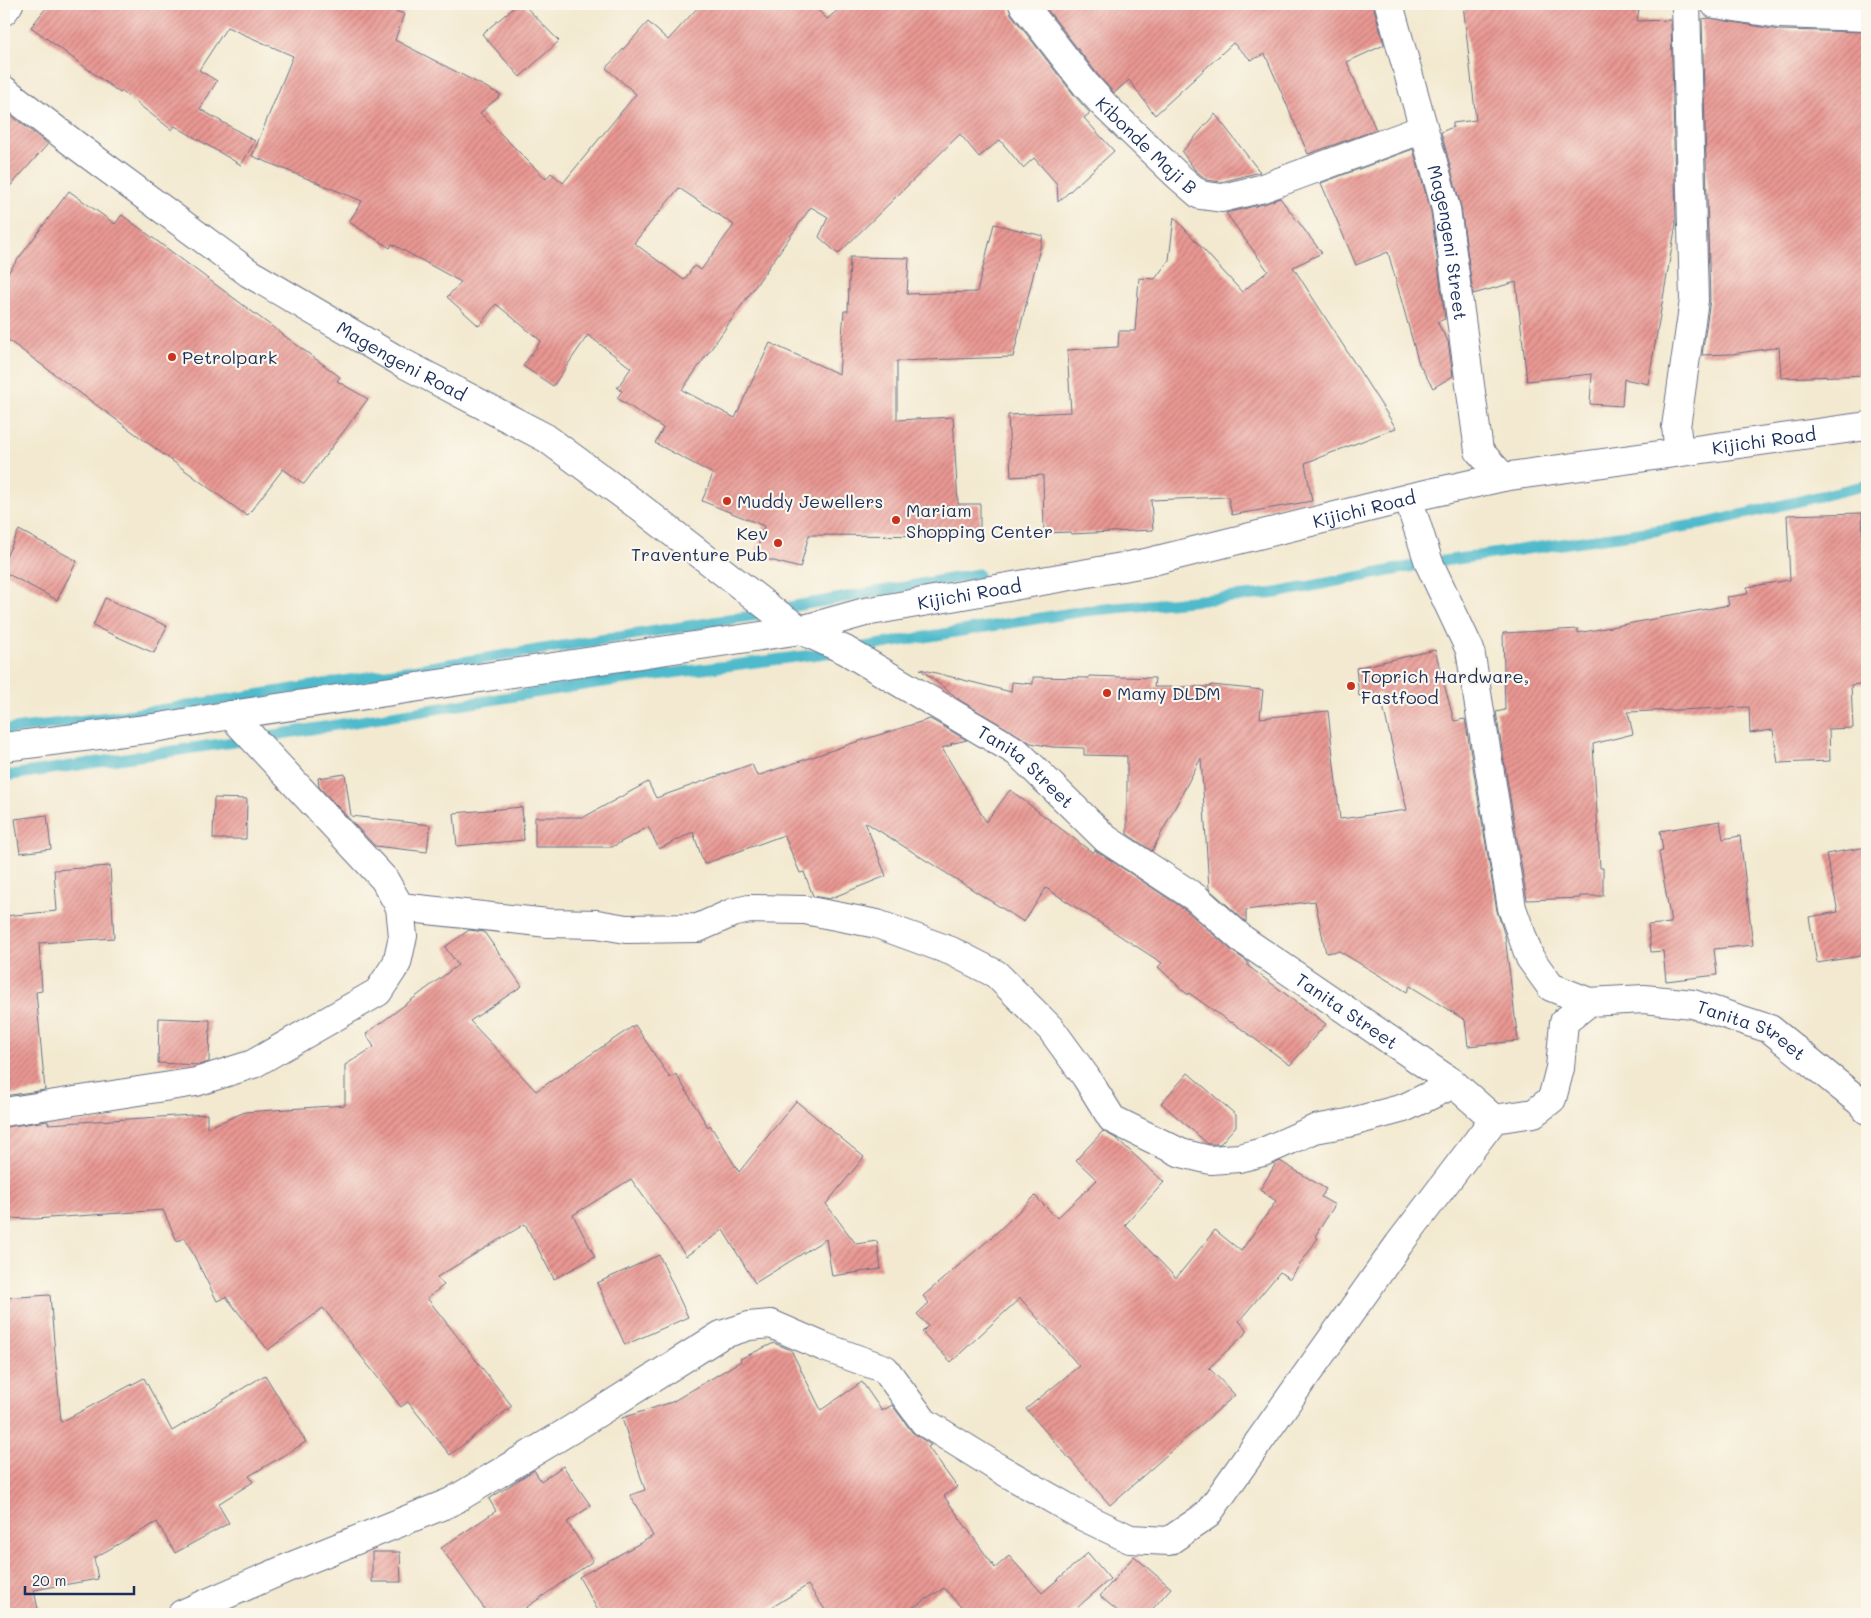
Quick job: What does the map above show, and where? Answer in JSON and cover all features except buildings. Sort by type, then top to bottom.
[{"type":"street","points":[[4,11],[9,4]]},
{"type":"street","name":"Kibonde Maji B","points":[[1023,4],[1086,85],[1178,176],[1200,195],[1222,198],[1260,189],[1423,129]]},
{"type":"street","name":"Magengeni Street","points":[[1389,4],[1446,208],[1479,451],[1502,477]]},
{"type":"street","points":[[1679,452],[1676,427],[1694,300],[1686,4]]},
{"type":"street","points":[[1715,4],[1779,14],[1867,16]]},
{"type":"street","name":"Magengeni Road","points":[[4,90],[76,146],[249,273],[399,361],[546,438],[801,630]]},
{"type":"street","name":"Kijichi Road","points":[[4,747],[154,728],[801,630],[865,612],[1144,563],[1408,498],[1502,477],[1867,426]]},
{"type":"street","points":[[1408,498],[1429,563],[1470,650],[1512,908],[1530,958],[1550,987],[1589,1002]]},
{"type":"street","name":"Tanita Street","points":[[801,630],[845,650],[1017,752],[1106,839],[1196,898],[1242,939],[1454,1084],[1494,1119]]},
{"type":"street","points":[[4,1112],[196,1082],[253,1064],[378,992],[397,963],[403,936],[400,907],[384,879],[231,715]]},
{"type":"street","points":[[400,907],[548,923],[597,924],[626,929],[698,928],[732,913],[749,909],[805,910],[876,924],[951,951],[996,974],[1051,1029],[1086,1077],[1112,1120],[1180,1153],[1210,1160],[1239,1158],[1263,1152],[1315,1129],[1348,1123],[1404,1108],[1454,1084]]},
{"type":"street","name":"Tanita Street","points":[[1589,1002],[1644,999],[1693,1004],[1770,1029],[1860,1102],[1867,1110]]},
{"type":"street","points":[[182,1614],[292,1566],[451,1502],[572,1429],[721,1335],[749,1326],[771,1324],[824,1348],[885,1369],[924,1422],[995,1466],[1084,1517],[1130,1539],[1168,1541],[1207,1515],[1399,1244],[1494,1119],[1534,1114],[1552,1099],[1560,1068],[1564,1022],[1589,1002]]},
{"type":"waterway","points":[[852,649],[1084,611],[1276,593],[1429,563],[1702,524],[1867,485]]},
{"type":"waterway","points":[[4,730],[135,714],[757,615],[772,610],[978,574]]},
{"type":"waterway","points":[[262,737],[596,683],[834,652]]},
{"type":"waterway","points":[[4,776],[240,741]]},
{"type":"place","name":"Petrolpark","points":[[172,357]]},
{"type":"place","name":"Muddy Jewellers","points":[[727,501]]},
{"type":"place","name":"Mariam Shopping Center","points":[[896,520]]},
{"type":"place","name":"Kev Traventure Pub","points":[[778,543]]},
{"type":"place","name":"Toprich Hardware, Fastfood","points":[[1351,686]]},
{"type":"place","name":"Mamy DLDM","points":[[1107,693]]}]
